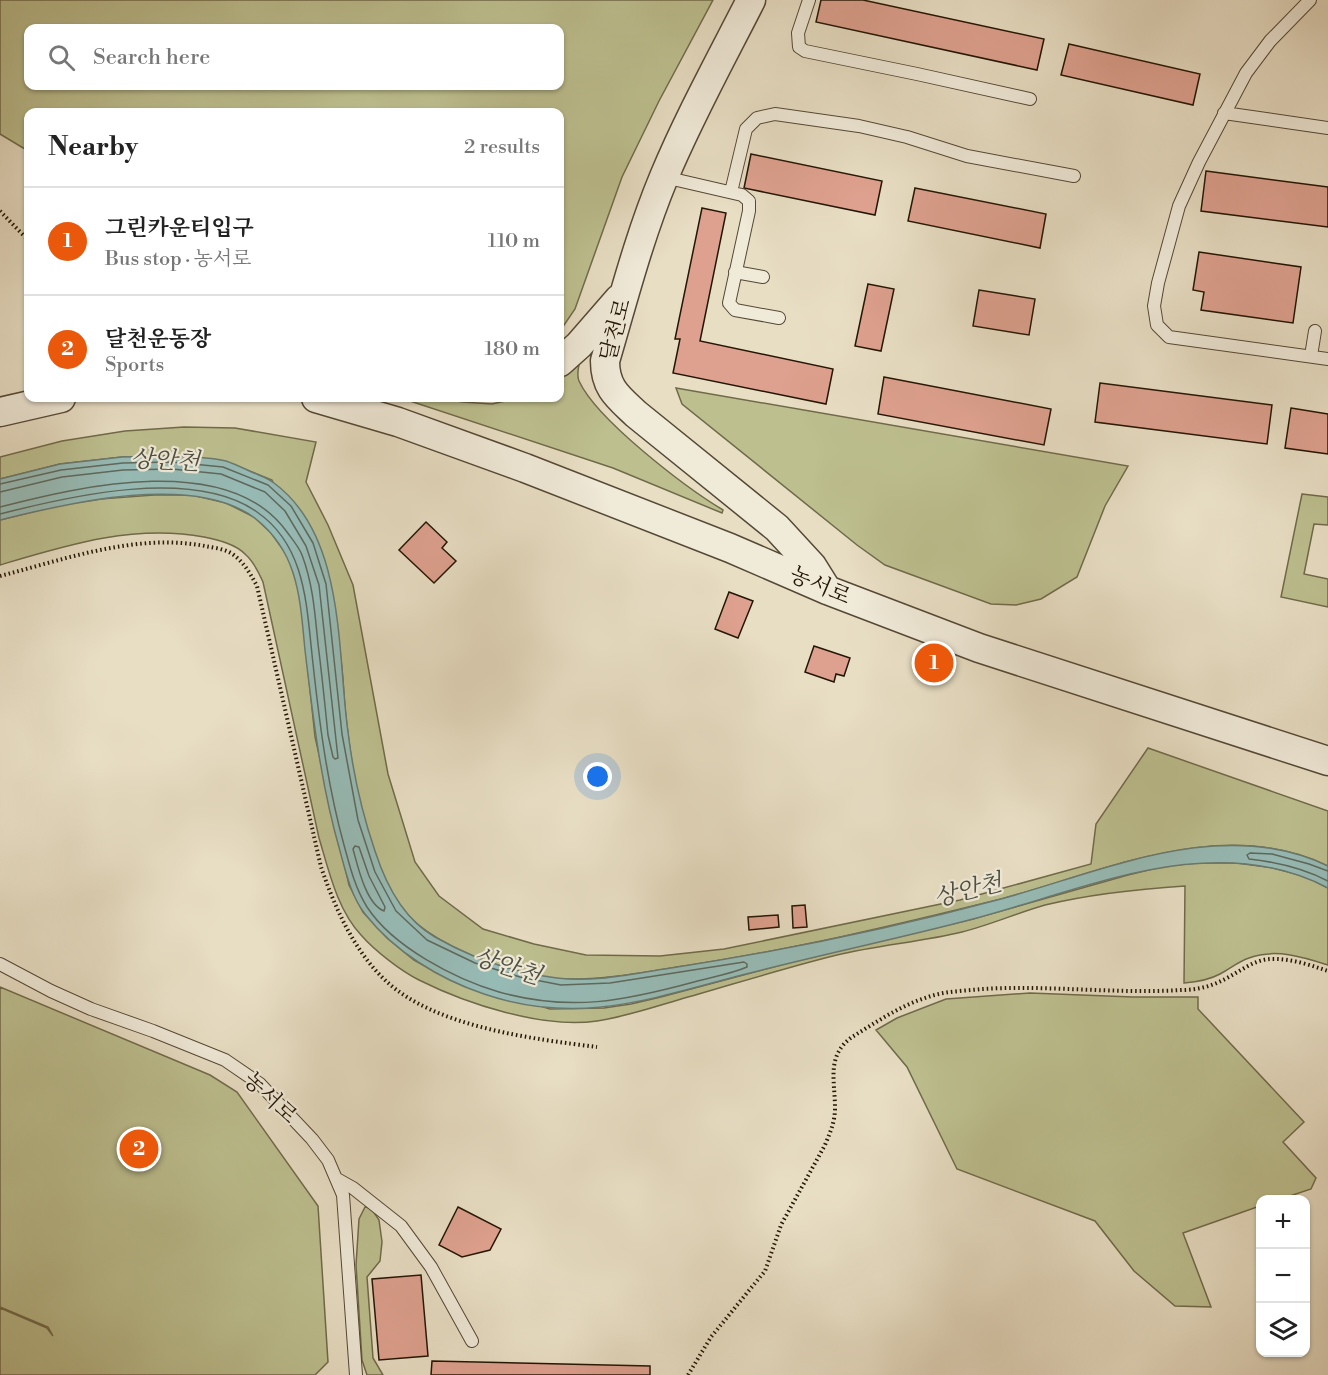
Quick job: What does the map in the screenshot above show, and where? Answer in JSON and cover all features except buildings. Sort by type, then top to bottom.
[{"type":"street","name":"달천로","points":[[751,0],[664,177],[649,216],[605,361],[607,381],[616,395],[636,414],[777,528],[812,566],[828,590]]},
{"type":"street","points":[[564,358],[579,345],[626,291]]},
{"type":"street","points":[[0,412],[44,402]]},
{"type":"street","name":"농서로","points":[[330,402],[398,422],[525,468],[979,648],[1328,761]]},
{"type":"lane","points":[[809,0],[797,40],[799,47],[804,51],[1030,99]]},
{"type":"lane","points":[[1310,0],[1270,42],[1246,73],[1190,181],[1176,217],[1156,294],[1155,318],[1157,325],[1169,337],[1178,340],[1328,358]]},
{"type":"lane","points":[[1224,113],[1328,128]]},
{"type":"lane","points":[[731,192],[746,129],[757,118],[775,114],[860,126],[907,137],[967,156],[1074,176]]},
{"type":"lane","points":[[664,177],[742,195],[749,201],[749,211],[729,297],[731,307],[735,310],[779,318]]},
{"type":"lane","points":[[735,272],[763,277]]},
{"type":"lane","points":[[1311,356],[1315,332]]},
{"type":"lane","name":"농서로","points":[[0,964],[91,1009],[225,1060],[260,1084],[286,1110],[328,1160],[343,1195],[356,1375]]},
{"type":"lane","points":[[337,1179],[353,1188],[401,1226],[431,1267],[472,1341]]},
{"type":"path","points":[[0,211],[24,236]]},
{"type":"path","points":[[0,576],[137,543],[166,541],[221,549],[234,554],[245,566],[257,586],[321,867],[337,910],[373,968],[406,996],[453,1019],[541,1040],[597,1047]]},
{"type":"path","points":[[688,1375],[711,1337],[765,1271],[781,1225],[830,1133],[835,1109],[835,1056],[844,1043],[852,1037],[911,1004],[944,993],[1028,988],[1132,991],[1203,988],[1254,963],[1268,959],[1283,959],[1328,971]]},
{"type":"green space","points":[[0,0],[713,0],[659,101],[622,177],[575,309],[564,325],[564,108],[24,108],[24,149],[0,134]]},
{"type":"green space","points":[[580,359],[579,381],[604,414],[644,452],[687,486],[723,510],[722,513],[613,468],[413,402],[492,404],[564,402],[564,373]]},
{"type":"green space","points":[[676,388],[1128,466],[1105,506],[1077,577],[1041,599],[1016,605],[991,604],[885,565],[682,404]]},
{"type":"green space","points":[[184,427],[235,428],[316,442],[306,482],[328,525],[353,585],[388,774],[415,862],[439,896],[483,929],[534,944],[586,955],[660,956],[724,949],[960,900],[1091,864],[1096,824],[1148,748],[1328,811],[1328,866],[1287,851],[1246,846],[1204,847],[1162,853],[997,900],[845,936],[730,959],[612,977],[564,979],[545,977],[523,973],[474,957],[451,946],[413,920],[387,884],[377,861],[361,811],[356,784],[337,638],[272,480],[224,461],[172,456],[122,457],[60,464],[0,479],[0,457],[62,441],[125,431]]},
{"type":"green space","points":[[1302,494],[1328,497],[1328,525],[1314,524],[1304,574],[1328,579],[1328,607],[1281,597]]},
{"type":"green space","points":[[154,495],[192,495],[226,503],[254,517],[271,533],[289,558],[300,594],[315,737],[349,885],[363,912],[387,938],[414,960],[447,978],[550,1009],[604,1008],[631,1004],[792,962],[973,919],[1128,875],[1165,866],[1197,863],[1237,863],[1273,868],[1307,877],[1328,888],[1328,965],[1279,954],[1259,955],[1245,959],[1212,978],[1184,983],[1185,886],[1115,892],[1045,905],[962,932],[837,955],[638,1012],[597,1021],[576,1023],[530,1018],[459,998],[419,980],[373,948],[353,925],[340,902],[319,838],[263,582],[254,564],[242,551],[232,545],[209,538],[152,533],[75,544],[0,565],[0,520],[60,505]]},
{"type":"green space","points":[[0,987],[210,1075],[237,1092],[318,1206],[328,1362],[315,1375],[0,1375],[0,1308],[47,1328],[53,1336],[48,1327],[0,1307]]},
{"type":"green space","points":[[1030,993],[1198,997],[1198,1009],[1304,1122],[1283,1142],[1316,1178],[1311,1189],[1293,1195],[1256,1195],[1256,1207],[1183,1233],[1211,1307],[1175,1306],[1134,1271],[1095,1221],[957,1169],[907,1067],[876,1030],[897,1018],[946,999]]},
{"type":"green space","points":[[365,1207],[371,1208],[379,1220],[382,1242],[380,1261],[367,1277],[373,1358],[383,1375],[367,1375],[362,1360],[356,1265],[359,1219]]},
{"type":"water","name":"상안천","points":[[172,456],[226,461],[269,480],[297,506],[314,533],[326,564],[334,598],[355,778],[379,864],[397,900],[414,921],[435,937],[479,958],[525,972],[557,978],[586,979],[629,975],[754,954],[878,929],[1001,899],[1122,863],[1164,853],[1206,847],[1247,846],[1288,852],[1328,866],[1328,888],[1285,871],[1240,863],[1196,864],[1151,870],[1105,880],[973,919],[676,993],[614,1006],[551,1008],[518,1003],[467,988],[434,972],[404,952],[365,914],[353,892],[333,826],[318,751],[295,578],[281,547],[270,532],[256,519],[231,505],[200,497],[167,494],[95,500],[0,520],[0,479],[60,464],[122,457]]},
{"type":"place","name":"그린카운티입구","points":[[934,663]]},
{"type":"place","name":"달천운동장","points":[[139,1149]]}]
